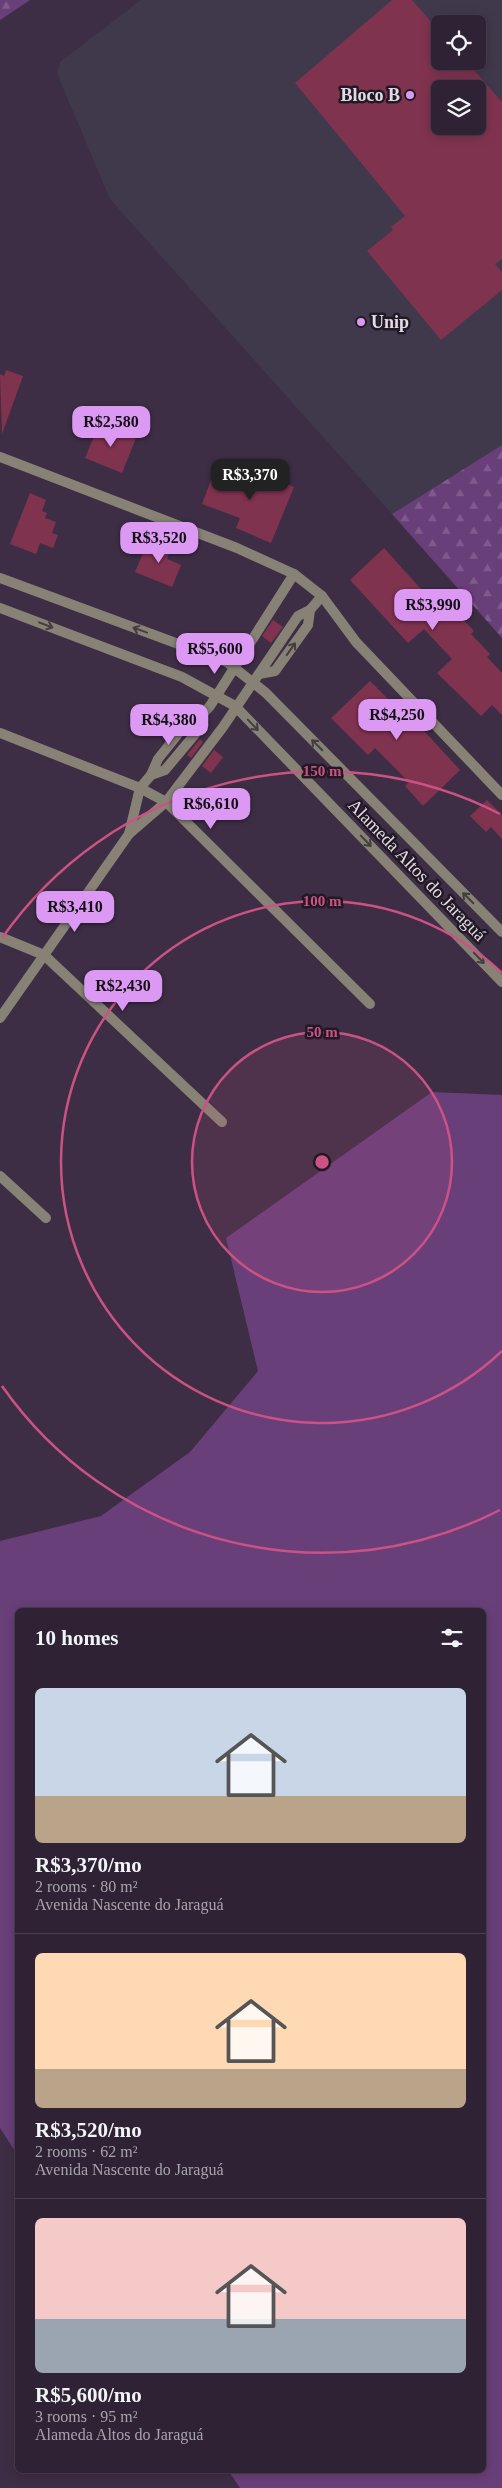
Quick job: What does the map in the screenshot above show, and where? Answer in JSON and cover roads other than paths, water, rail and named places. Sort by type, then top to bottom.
[{"type":"street","points":[[0,457],[237,548],[294,574],[322,596],[356,642],[502,795]]},
{"type":"street","points":[[129,834],[140,788],[151,775],[158,759],[186,724],[195,722],[217,696],[294,574]]},
{"type":"street","name":"Alameda Altos do Jaraguá","points":[[0,578],[227,662],[234,668],[256,678],[502,932]]},
{"type":"street","points":[[0,1018],[129,834],[166,802],[223,727],[235,706],[256,678],[275,672],[308,625],[310,610],[322,596]]},
{"type":"street","name":"Alameda Altos do Jaraguá","points":[[0,608],[182,677],[235,706],[502,982]]},
{"type":"street","points":[[0,733],[140,788],[166,802],[370,1004]]},
{"type":"street","points":[[0,938],[44,955],[222,1122]]},
{"type":"street","points":[[0,1176],[46,1218]]},
{"type":"place","name":"Bloco B","points":[[410,95]]},
{"type":"place","name":"Unip","points":[[361,322]]}]
